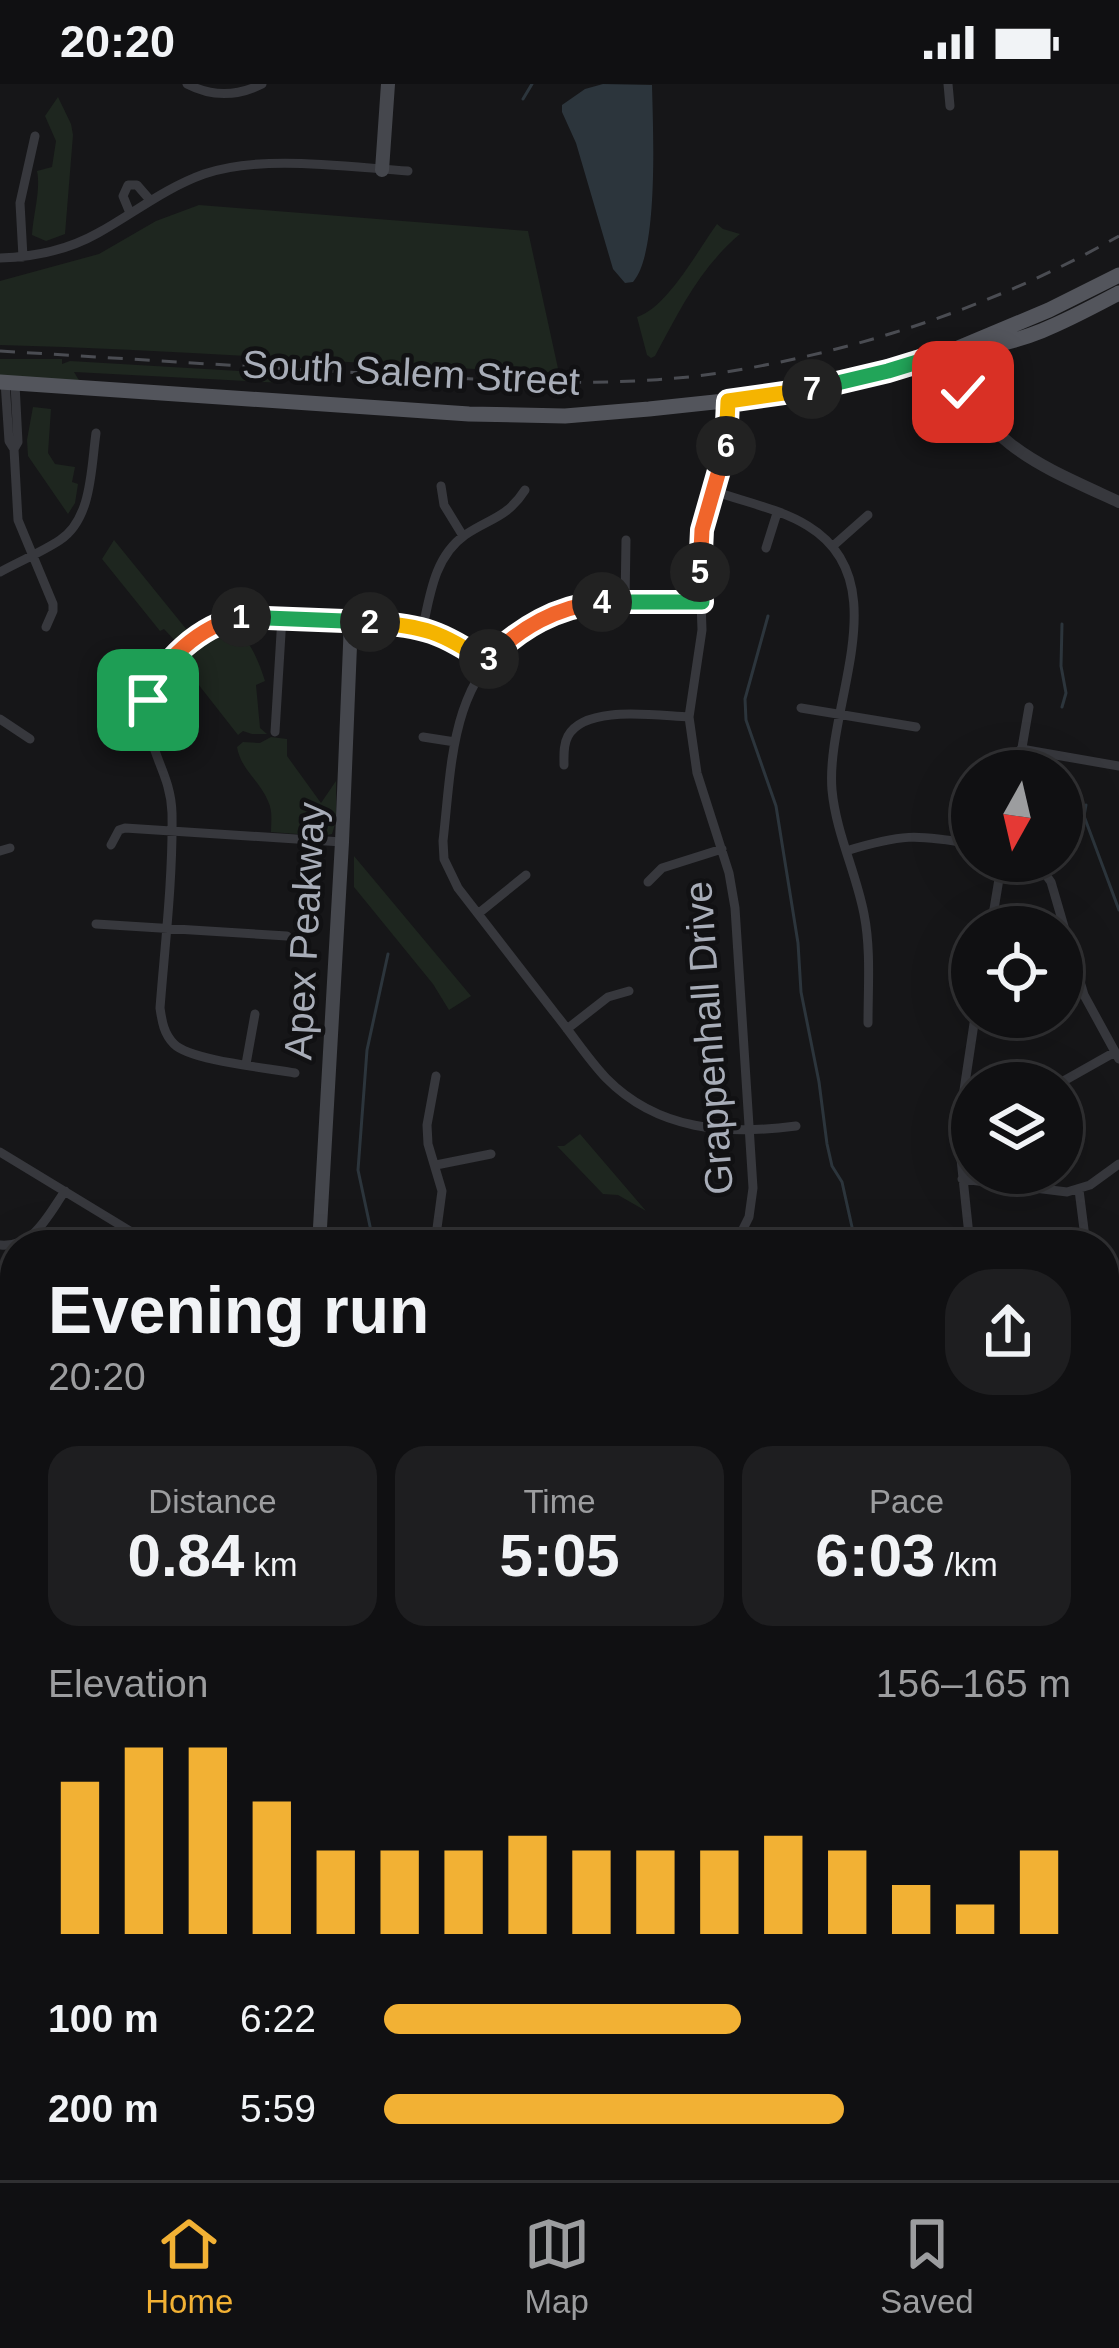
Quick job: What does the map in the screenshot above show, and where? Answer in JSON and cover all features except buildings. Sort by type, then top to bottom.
[{"type":"main road","points":[[382,170],[388,84]]},
{"type":"main road","name":"South Salem Street","points":[[6,382],[470,414],[565,416],[728,401],[825,386],[950,352],[1119,275]]},
{"type":"main road","name":"South Salem Street","points":[[950,352],[991,347],[1053,328],[1119,293]]},
{"type":"main road","name":"Apex Peakway","points":[[320,1230],[351,620]]},
{"type":"street","points":[[187,84],[223,94],[239,94],[262,84]]},
{"type":"street","points":[[948,84],[950,106]]},
{"type":"street","points":[[23,257],[20,203],[35,136]]},
{"type":"street","points":[[0,259],[53,251],[85,240],[187,181],[235,167],[281,164],[408,171]]},
{"type":"street","points":[[130,213],[123,196],[128,185],[137,185],[150,200]]},
{"type":"street","points":[[950,352],[976,411],[1006,442],[1062,476],[1119,502]]},
{"type":"street","points":[[6,382],[18,442],[11,476],[17,520],[53,604],[46,627]]},
{"type":"street","name":"Grappenhall Drive","points":[[728,401],[726,447],[699,544],[702,630],[689,717],[697,773],[735,908],[751,1129],[752,1199],[744,1230]]},
{"type":"street","points":[[0,572],[62,539],[79,520],[96,434]]},
{"type":"street","points":[[441,486],[444,505],[463,536]]},
{"type":"street","points":[[423,627],[442,560],[463,536],[515,506],[525,490]]},
{"type":"street","points":[[714,491],[810,527],[833,546],[847,570],[855,604],[832,757],[832,786],[866,927],[868,1023]]},
{"type":"street","points":[[766,548],[777,513]]},
{"type":"street","points":[[833,546],[868,515]]},
{"type":"street","points":[[626,541],[626,602]]},
{"type":"street","points":[[702,602],[582,604],[519,632],[486,662],[462,709],[443,852],[450,876],[613,1084],[653,1112],[708,1129],[796,1126]]},
{"type":"street","points":[[295,1073],[189,1054],[166,1034],[160,1008],[172,832],[170,790],[147,719],[152,688],[175,656],[216,625],[242,617],[423,627],[486,662]]},
{"type":"street","points":[[275,731],[282,617]]},
{"type":"street","points":[[1029,707],[1022,749],[1119,766]]},
{"type":"street","points":[[801,708],[916,728]]},
{"type":"street","points":[[564,765],[565,742],[583,721],[611,715],[689,717]]},
{"type":"street","points":[[0,719],[30,740]]},
{"type":"street","points":[[423,737],[455,742]]},
{"type":"street","points":[[111,845],[125,828],[343,842]]},
{"type":"street","points":[[846,850],[909,836],[951,841]]},
{"type":"street","points":[[648,883],[662,868],[722,849]]},
{"type":"street","points":[[478,914],[526,875]]},
{"type":"street","points":[[1051,882],[1084,994],[1117,1055],[1083,1072]]},
{"type":"street","points":[[96,924],[287,936]]},
{"type":"street","points":[[567,1029],[608,997],[629,991]]},
{"type":"street","points":[[246,1064],[255,1014]]},
{"type":"street","points":[[436,1076],[427,1125],[442,1200],[439,1230]]},
{"type":"street","points":[[0,1152],[129,1230]]},
{"type":"street","points":[[436,1165],[490,1154]]},
{"type":"street","points":[[1083,1189],[1119,1164]]},
{"type":"street","points":[[36,1230],[65,1191]]},
{"type":"street","points":[[964,1194],[968,1230]]},
{"type":"street","points":[[1080,1194],[1084,1230]]},
{"type":"shaded area","points":[[603,84],[652,85],[651,218],[641,267],[633,282],[625,283],[613,269],[576,143],[562,112],[562,105],[585,89]]},
{"type":"shaded area","points":[[58,97],[73,135],[65,234],[46,241],[32,235],[37,171],[52,167],[56,141],[45,116]]},
{"type":"shaded area","points":[[199,205],[528,231],[559,373],[0,345],[0,281],[99,254],[156,221]]},
{"type":"shaded area","points":[[717,224],[740,234],[702,276],[651,358],[637,317],[670,290]]},
{"type":"shaded area","points":[[0,359],[274,373],[285,383],[74,372],[80,382],[0,377]]},
{"type":"shaded area","points":[[33,407],[51,409],[48,453],[55,464],[75,467],[72,482],[78,484],[68,514],[28,456]]},
{"type":"shaded area","points":[[114,540],[191,635],[180,646],[164,629],[160,631],[102,559]]},
{"type":"shaded area","points":[[231,626],[248,643],[265,681],[256,685],[260,728],[267,734],[243,731],[238,735],[180,661],[200,642]]},
{"type":"shaded area","points":[[271,737],[287,739],[287,756],[321,803],[336,781],[332,834],[271,832],[270,805],[237,747]]},
{"type":"shaded area","points":[[354,856],[471,996],[449,1010],[354,887]]},
{"type":"shaded area","points":[[580,1134],[646,1211],[618,1195],[603,1194],[557,1146]]},
{"type":"waterway","points":[[523,99],[532,84]]},
{"type":"waterway","points":[[768,616],[745,699],[746,720],[776,806],[827,1144],[853,1230]]},
{"type":"waterway","points":[[1062,624],[1066,693],[1062,707]]},
{"type":"waterway","points":[[1086,805],[1084,816],[1119,910]]},
{"type":"waterway","points":[[371,1230],[358,1170],[367,1050],[388,954]]},
{"type":"railway","points":[[0,351],[522,381],[685,377],[777,363],[929,321],[1026,283],[1119,236]]},
{"type":"route","points":[[148,700],[165,666],[185,647],[216,625],[242,617],[423,627],[486,662],[519,632],[567,608],[599,602],[702,602],[699,544],[726,447],[728,401],[825,386],[943,354],[963,392]]}]
